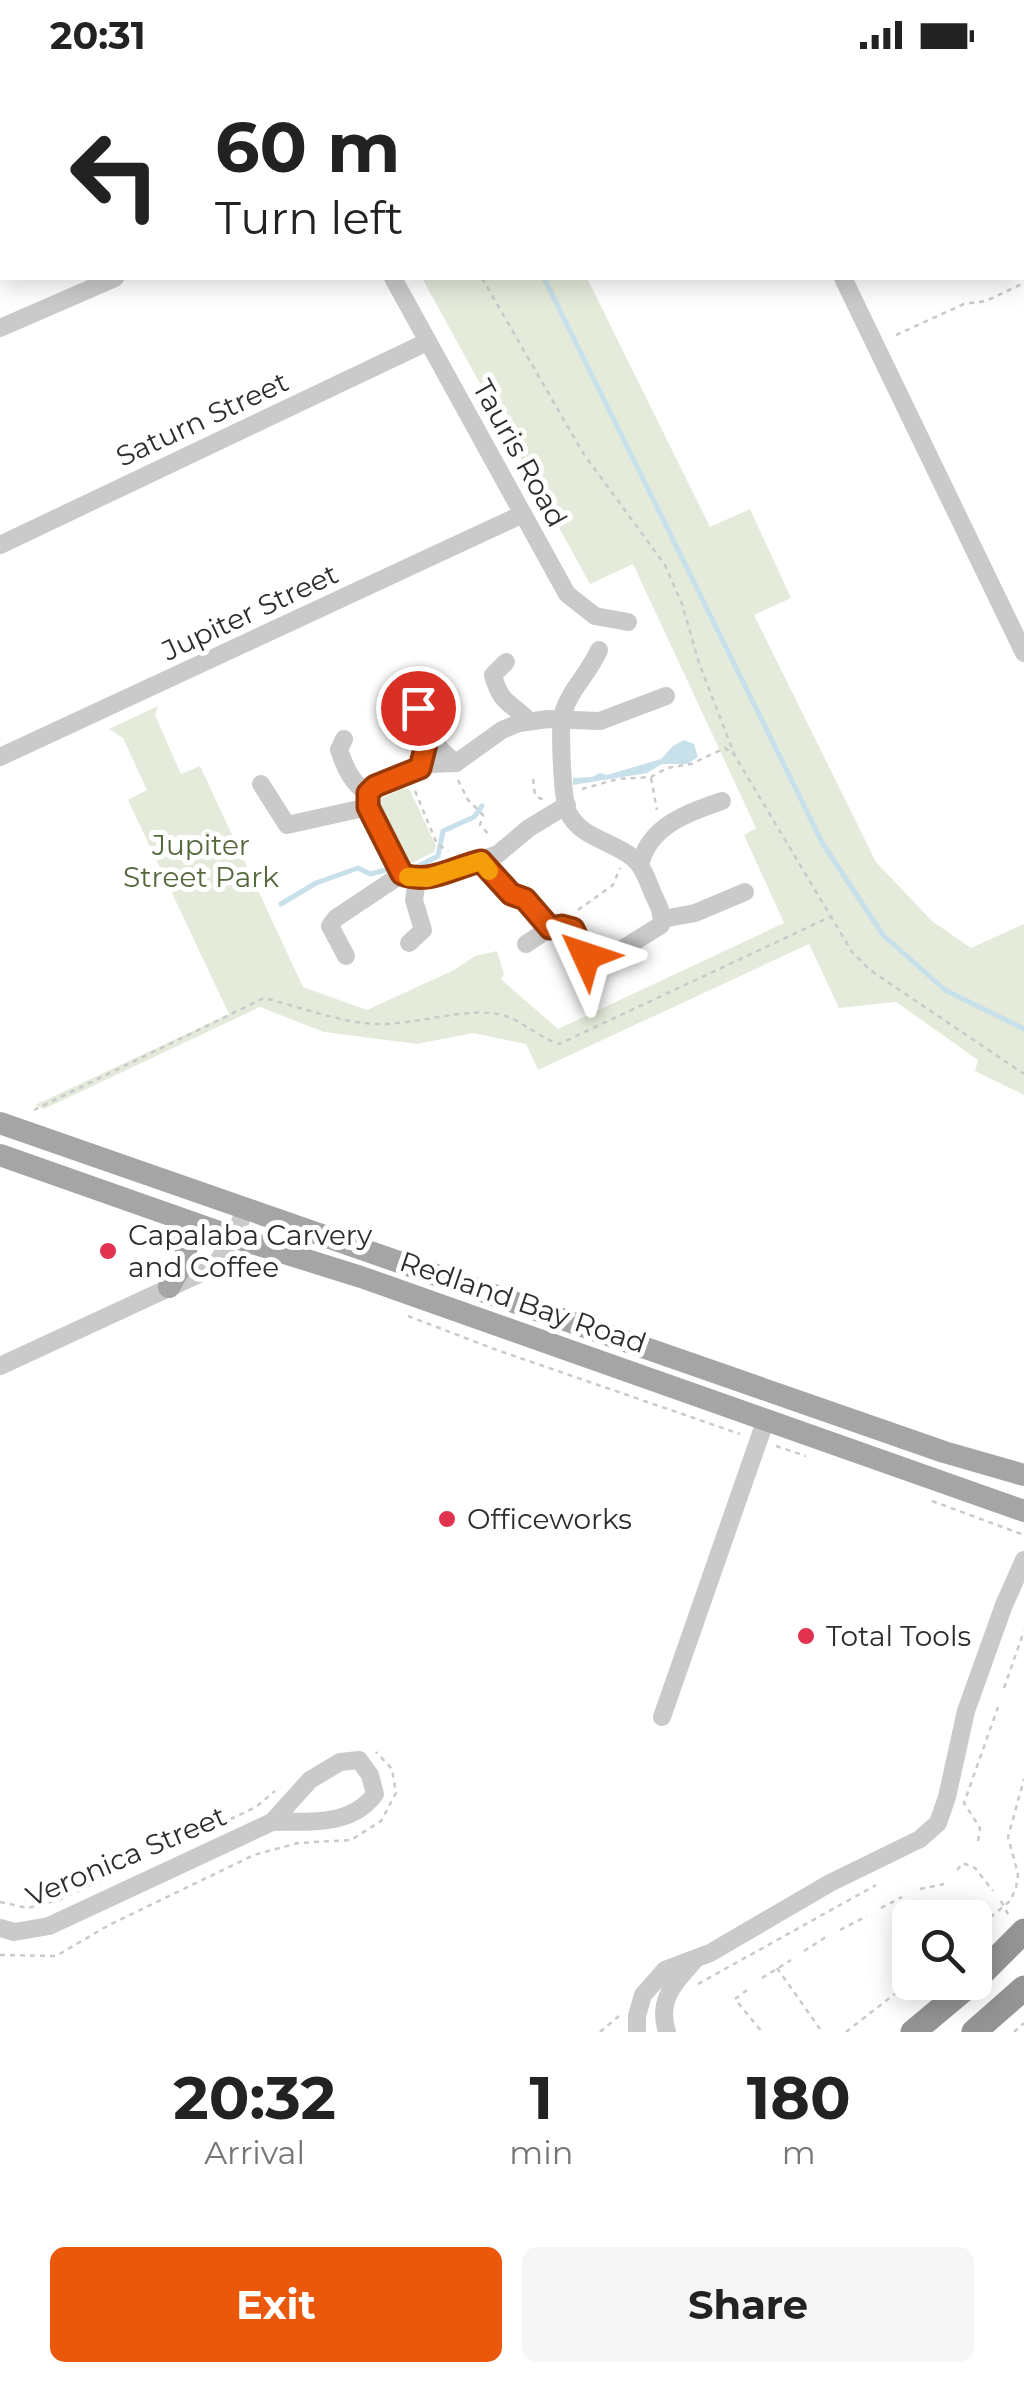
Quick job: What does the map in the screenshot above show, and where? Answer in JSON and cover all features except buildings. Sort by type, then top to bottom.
[{"type":"highway","points":[[992,1964],[1024,1931]]},
{"type":"highway","points":[[974,2032],[1024,1988]]},
{"type":"highway","points":[[912,2032],[952,2000]]},
{"type":"main road","name":"Redland Bay Road","points":[[0,1123],[775,1394],[1024,1476]]},
{"type":"main road","name":"Redland Bay Road","points":[[0,1155],[361,1277],[762,1430],[1024,1511]]},
{"type":"main road","points":[[169,1287],[187,1250],[183,1230],[173,1216]]},
{"type":"main road","points":[[762,1430],[775,1394]]},
{"type":"street","points":[[0,328],[111,280]]},
{"type":"street","name":"Tauris Road","points":[[394,280],[567,594],[595,616],[628,622]]},
{"type":"street","points":[[844,280],[1024,653]]},
{"type":"street","name":"Saturn Street","points":[[0,545],[427,342]]},
{"type":"street","name":"Jupiter Street","points":[[0,757],[523,514]]},
{"type":"street","points":[[599,650],[567,702],[562,720],[561,766],[568,813],[592,838],[640,866],[663,919]]},
{"type":"street","points":[[506,662],[494,675],[506,704],[529,721]]},
{"type":"street","points":[[261,784],[287,825],[368,800],[375,786],[454,768],[502,730],[529,721],[600,722],[666,696]]},
{"type":"street","points":[[502,730],[506,704]]},
{"type":"street","points":[[418,708],[428,736],[454,768]]},
{"type":"street","points":[[418,776],[428,736]]},
{"type":"street","points":[[344,739],[339,750],[344,762],[410,877],[423,930],[409,943]]},
{"type":"street","points":[[346,956],[330,926],[336,918],[410,877],[498,854],[566,797]]},
{"type":"street","points":[[640,866],[651,839],[662,828],[722,801]]},
{"type":"street","points":[[481,861],[511,894],[525,899],[550,928]]},
{"type":"street","points":[[526,944],[550,928],[562,926],[573,929],[586,956],[600,960],[653,933],[663,919],[695,913],[746,892]]},
{"type":"street","points":[[0,1366],[214,1267],[234,1237],[246,1209]]},
{"type":"street","points":[[662,1717],[762,1430]]},
{"type":"street","points":[[637,2032],[639,2005],[648,1986],[672,1965],[694,1961],[830,1884],[920,1839],[938,1822],[966,1711],[1024,1560]]},
{"type":"street","name":"Veronica Street","points":[[0,1928],[14,1932],[49,1926],[272,1822],[310,1780],[340,1762],[359,1760],[370,1774],[375,1794],[366,1807],[340,1820],[272,1822]]},
{"type":"street","points":[[667,2032],[663,2012],[667,1994],[694,1961]]},
{"type":"path","points":[[483,280],[583,454],[638,524],[664,565],[682,604],[699,663],[735,756],[852,952],[870,970],[1024,1074]]},
{"type":"path","points":[[896,335],[964,304],[986,301],[1024,284]]},
{"type":"path","points":[[534,780],[533,787],[541,799],[558,786],[566,797],[606,781],[650,777],[725,748],[735,756]]},
{"type":"path","points":[[454,768],[473,805],[482,814],[480,825],[489,835]]},
{"type":"path","points":[[418,776],[414,794],[437,844],[446,848]]},
{"type":"path","points":[[34,1110],[264,998],[351,1022],[380,1024],[490,1012],[516,1019],[541,1038],[559,1044],[831,916]]},
{"type":"path","points":[[397,1312],[494,1349],[762,1430],[810,1458]]},
{"type":"path","points":[[926,1498],[1024,1535]]},
{"type":"path","points":[[1004,1688],[1024,1632]]},
{"type":"path","points":[[978,1841],[980,1828],[964,1803],[998,1707]]},
{"type":"path","points":[[992,1916],[1016,1888],[1018,1874],[1008,1837],[1024,1779]]},
{"type":"path","points":[[957,1870],[962,1862],[972,1866],[993,1891]]},
{"type":"path","points":[[920,1890],[944,1884]]},
{"type":"path","points":[[695,1985],[876,1886]]},
{"type":"path","points":[[882,1908],[902,1897]]},
{"type":"path","points":[[840,1930],[868,1916]]},
{"type":"path","points":[[804,1951],[826,1938]]},
{"type":"path","points":[[762,1978],[791,1960]]},
{"type":"path","points":[[778,1968],[820,2028]]},
{"type":"path","points":[[747,1990],[736,1999],[762,2032]]},
{"type":"path","points":[[846,2032],[892,1996]]},
{"type":"path","points":[[1014,2032],[1024,2023]]},
{"type":"green space","name":"Jupiter Street Park","points":[[423,280],[588,280],[710,527],[750,509],[791,598],[754,615],[876,862],[932,921],[971,948],[1024,924],[1024,1095],[975,1071],[978,1060],[896,1002],[839,1008],[809,944],[538,1070],[526,1044],[473,1033],[417,1044],[324,1032],[260,1007],[44,1109],[35,1105],[229,1014],[128,800],[147,790],[123,738],[109,729],[158,706],[155,715],[181,774],[200,766],[303,987],[367,1010],[454,970],[475,956],[497,951],[504,974],[501,979],[558,1029],[784,923],[744,835],[756,828],[633,564],[590,584]]},
{"type":"green space","points":[[403,788],[410,790],[436,846],[434,852],[410,864],[404,863],[378,807],[379,800]]},
{"type":"water","points":[[684,740],[694,744],[698,757],[687,764],[662,764],[647,773],[573,785],[573,778],[607,775],[661,759]]},
{"type":"waterway","points":[[545,280],[823,844],[883,935],[945,990],[1024,1029]]},
{"type":"waterway","points":[[406,867],[415,868],[438,856],[443,831],[474,817],[482,806]]},
{"type":"waterway","points":[[281,904],[316,883],[358,868],[370,874],[386,870]]},
{"type":"slow traffic","points":[[408,877],[428,878],[481,861],[489,871]]},
{"type":"place","name":"Capalaba Carvery and Coffee","points":[[108,1251]]},
{"type":"place","name":"Officeworks","points":[[447,1519]]},
{"type":"place","name":"Total Tools","points":[[806,1636]]},
{"type":"route","points":[[418,708],[428,736],[420,768],[375,786],[368,793],[368,807],[402,874],[417,880],[481,861],[511,894],[525,899],[550,928],[573,929],[586,956]]}]
